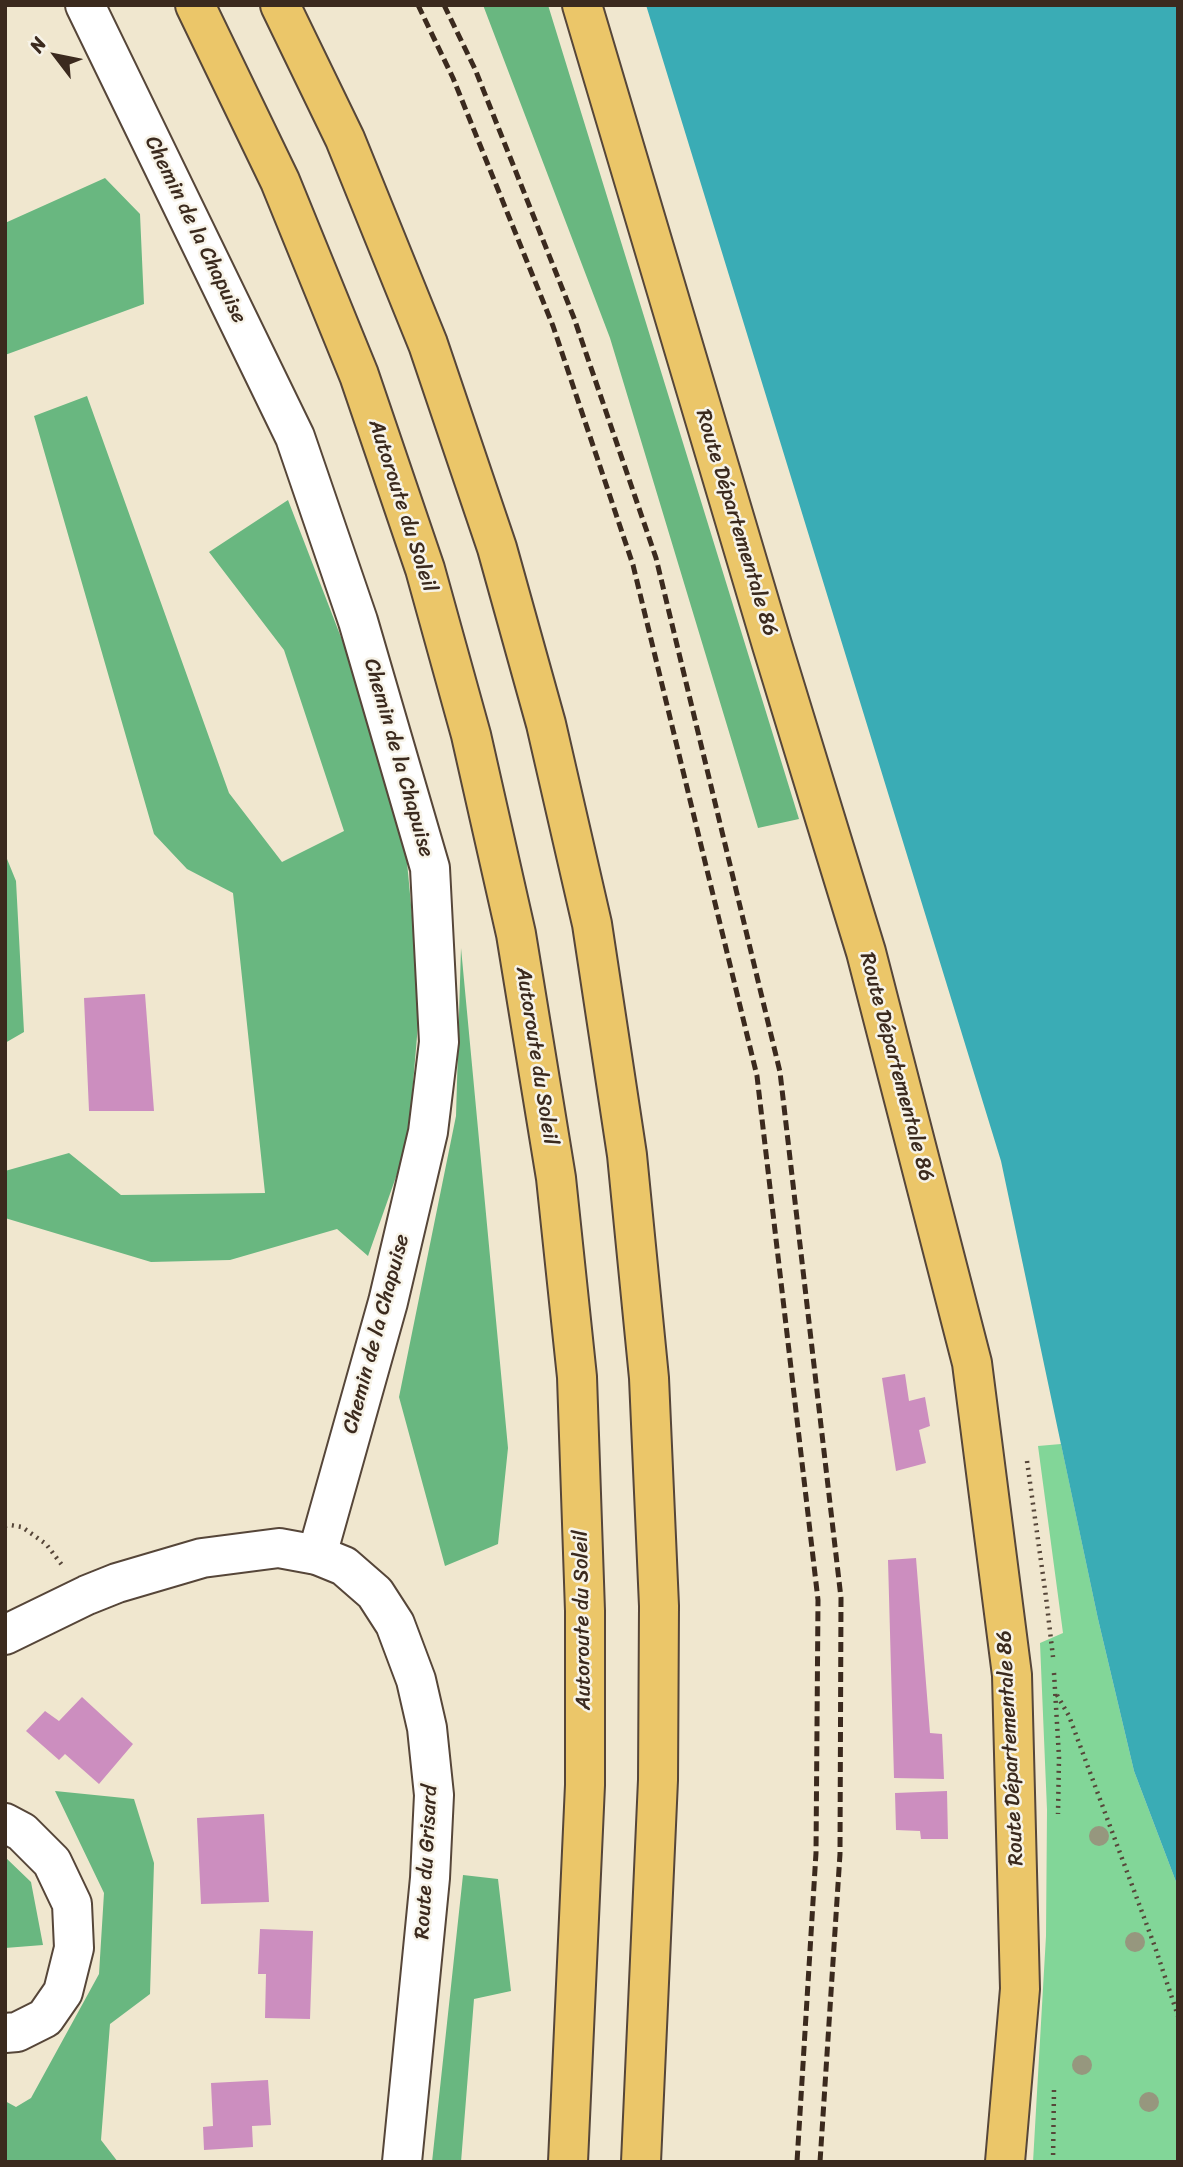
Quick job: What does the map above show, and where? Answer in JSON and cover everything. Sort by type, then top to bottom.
[{"type":"main road","name":"Autoroute du Soleil","points":[[195,5],[280,181],[359,375],[425,569],[471,735],[516,934],[556,1178],[577,1377],[585,1611],[585,1785],[568,2162]]},
{"type":"main road","points":[[280,5],[345,139],[428,344],[497,548],[546,724],[592,924],[627,1154],[649,1378],[658,1579],[658,1780],[641,2162]]},
{"type":"main road","name":"Route Départementale 86","points":[[582,5],[866,952],[972,1363],[1012,1675],[1020,1989],[1005,2162]]},
{"type":"street","name":"Chemin de la Chapuise","points":[[85,5],[295,437],[358,621],[429,867],[439,1042],[428,1132],[388,1302],[317,1555]]},
{"type":"street","name":"Route du Grisard","points":[[5,1634],[87,1595],[202,1558],[279,1548],[317,1555],[344,1566],[375,1593],[395,1624],[416,1681],[427,1728],[434,1795],[430,1878],[402,2162]]},
{"type":"street","points":[[5,1823],[22,1832],[52,1862],[72,1903],[74,1948],[63,1992],[45,2018],[17,2032],[5,2033]]},
{"type":"path","points":[[5,1527],[22,1527],[46,1544],[87,1595]]},
{"type":"path","points":[[1056,1694],[1069,1716],[1178,2016]]},
{"type":"green space","points":[[483,5],[548,5],[799,819],[758,828],[610,338]]},
{"type":"green space","points":[[105,178],[140,214],[144,304],[5,355],[5,223]]},
{"type":"green space","points":[[87,396],[229,793],[282,862],[344,831],[284,650],[209,552],[288,500],[359,684],[407,862],[420,1001],[408,1143],[368,1256],[337,1229],[230,1260],[151,1262],[5,1218],[5,1171],[69,1153],[121,1195],[265,1193],[233,893],[187,869],[154,834],[34,416]]},
{"type":"green space","points":[[5,854],[16,881],[24,1032],[5,1043]]},
{"type":"green space","points":[[461,948],[508,1448],[498,1544],[445,1566],[399,1397],[456,1116]]},
{"type":"green space","points":[[1061,1444],[1134,1771],[1178,1887],[1178,2162],[1033,2162],[1046,1936],[1047,1810],[1040,1643],[1063,1633],[1038,1446]]},
{"type":"green space","points":[[55,1791],[134,1799],[154,1863],[150,1994],[110,2024],[101,2140],[118,2162],[5,2162],[5,2101],[16,2107],[31,2098],[99,1974],[104,1893]]},
{"type":"green space","points":[[5,1857],[31,1882],[43,1945],[5,1948]]},
{"type":"green space","points":[[463,1875],[498,1879],[511,1991],[474,1999],[461,2162],[432,2162]]},
{"type":"water","points":[[646,5],[1178,5],[1178,1887],[1134,1771],[1098,1619],[1001,1161]]},
{"type":"building","points":[[145,994],[154,1111],[89,1111],[84,998]]},
{"type":"building","points":[[905,1374],[909,1401],[925,1397],[930,1426],[919,1430],[926,1463],[896,1471],[882,1378]]},
{"type":"building","points":[[916,1558],[930,1733],[942,1734],[944,1779],[894,1778],[888,1560]]},
{"type":"building","points":[[82,1697],[133,1744],[99,1784],[65,1754],[59,1760],[26,1731],[45,1711],[59,1721]]},
{"type":"building","points":[[947,1791],[948,1839],[921,1839],[920,1831],[896,1830],[895,1793]]},
{"type":"building","points":[[264,1814],[269,1902],[201,1904],[197,1818]]},
{"type":"building","points":[[260,1929],[313,1931],[310,2019],[265,2018],[266,1974],[258,1974]]},
{"type":"building","points":[[268,2080],[271,2125],[252,2126],[253,2147],[204,2150],[203,2127],[213,2126],[211,2083]]},
{"type":"railway","points":[[418,5],[453,78],[553,326],[633,565],[757,1076],[818,1600],[816,1853],[797,2162]]},
{"type":"railway","points":[[444,5],[475,69],[574,318],[656,558],[780,1072],[841,1598],[840,1854],[820,2162]]}]
